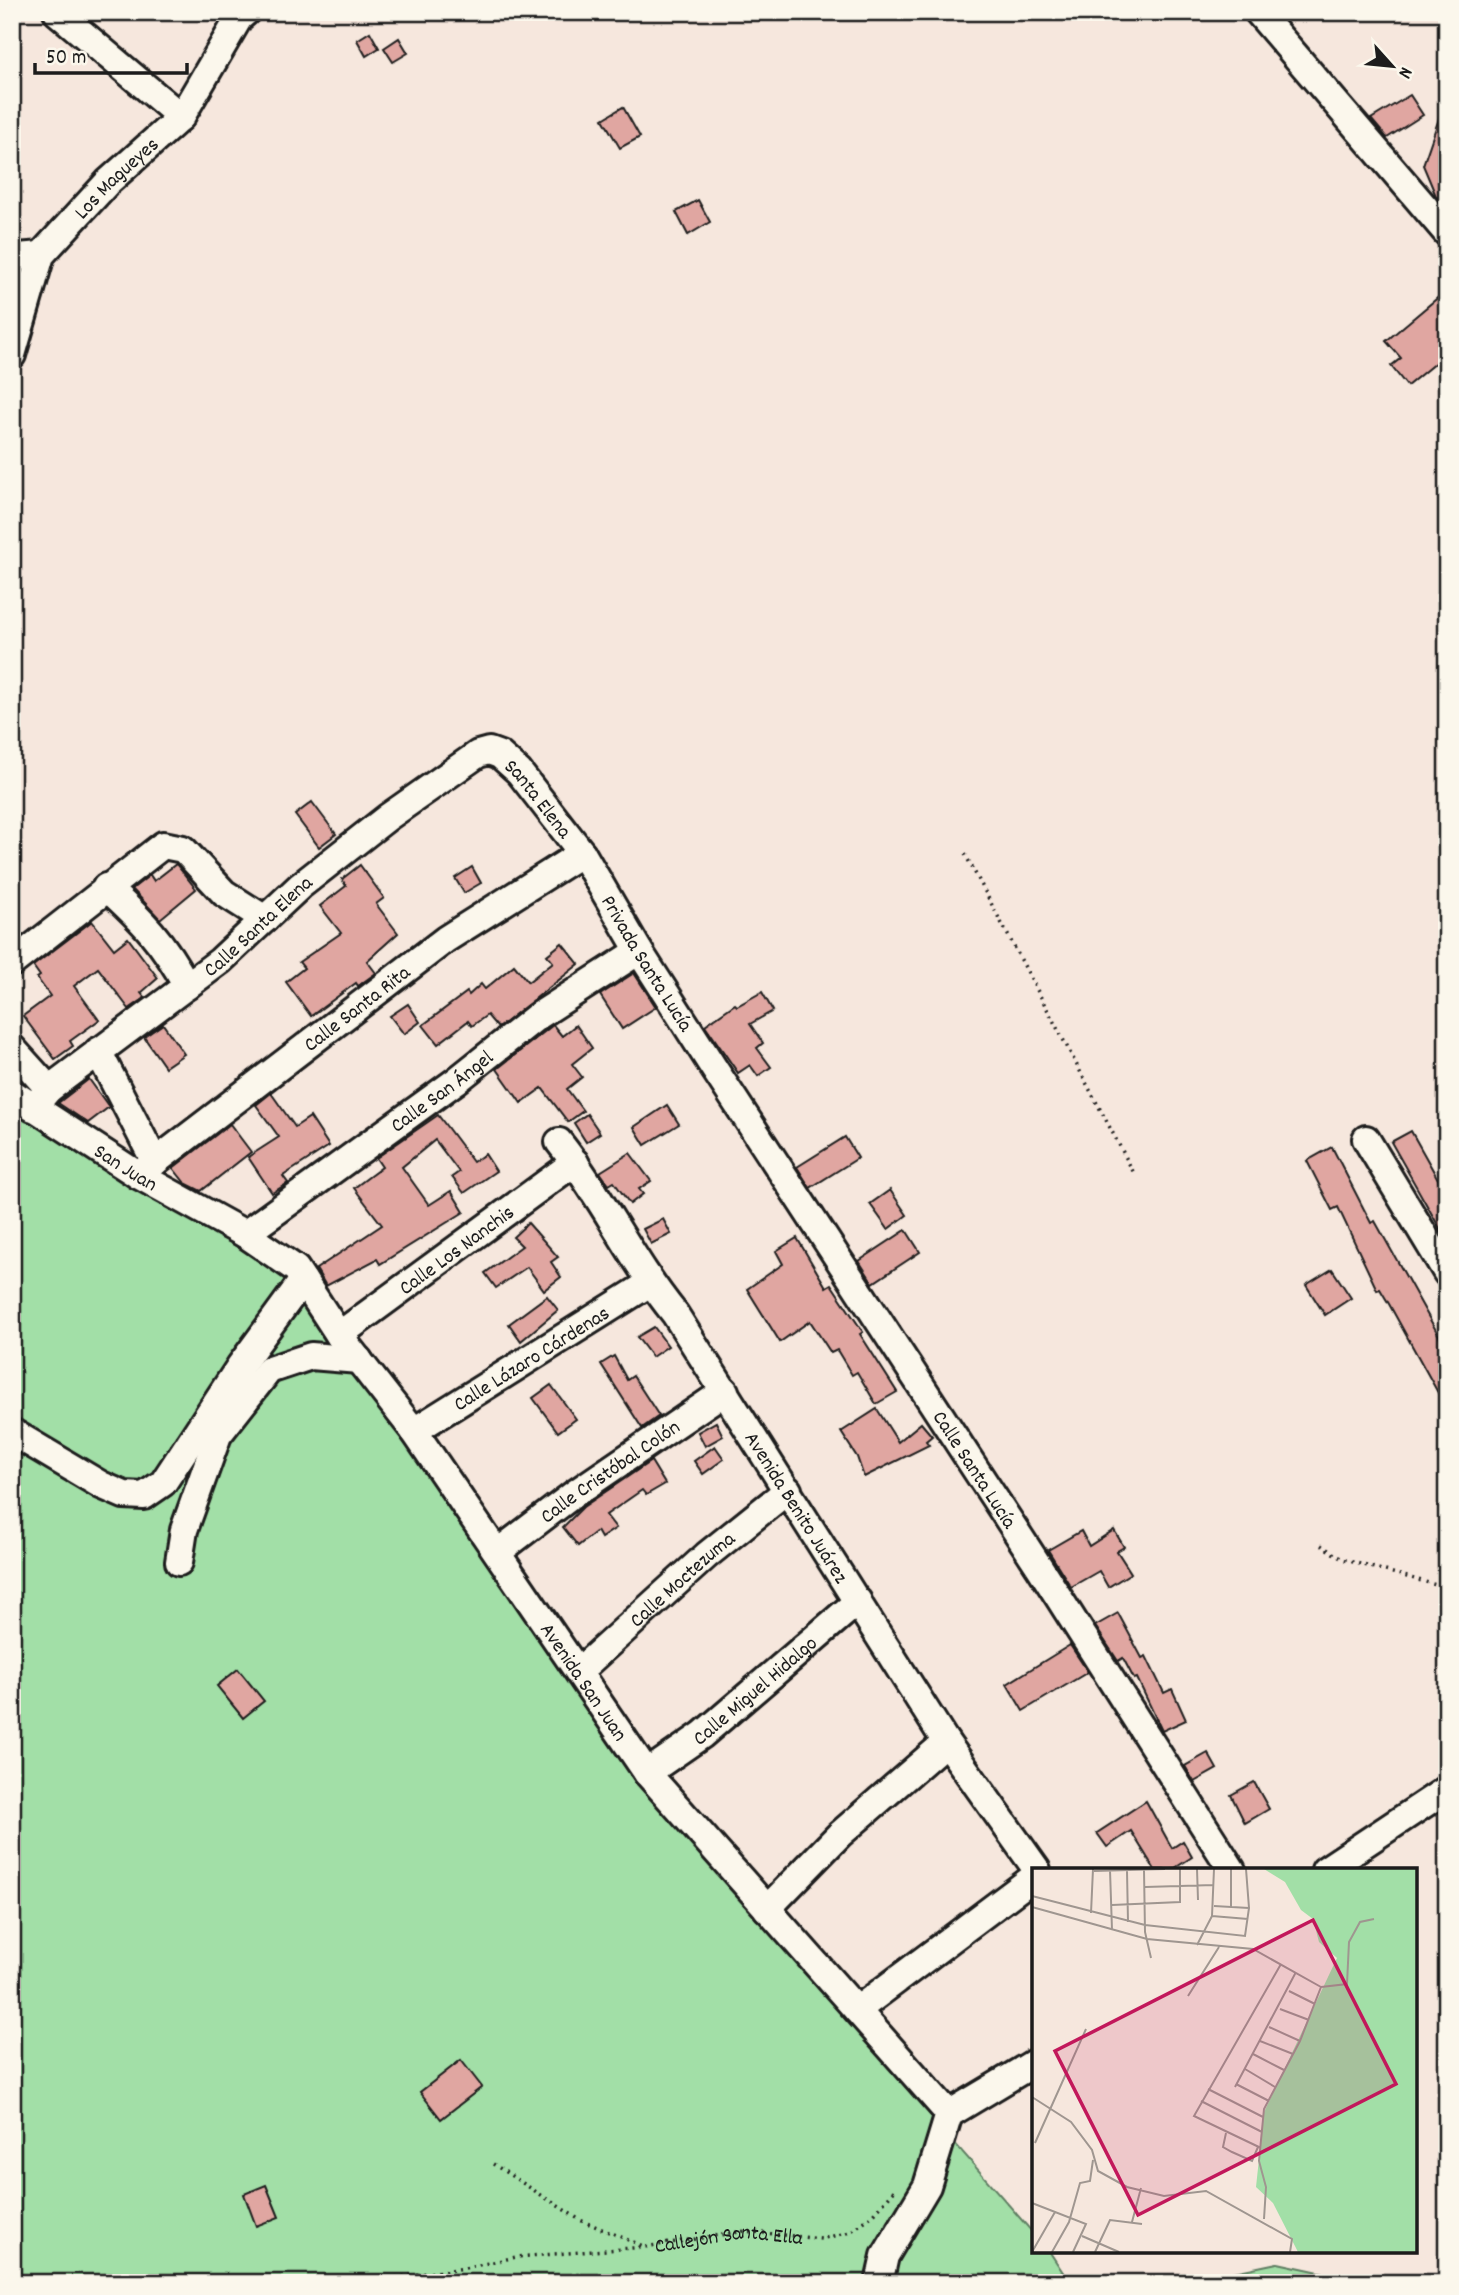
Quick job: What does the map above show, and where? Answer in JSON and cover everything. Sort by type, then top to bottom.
[{"type":"street","points":[[57,12],[181,117]]},
{"type":"street","name":"Los Magueyes","points":[[12,355],[41,255],[108,182],[181,117],[239,18],[246,12]]},
{"type":"street","points":[[1258,12],[1447,233]]},
{"type":"street","points":[[12,261],[18,257],[41,255]]},
{"type":"street","name":"Santa Elena","points":[[489,751],[500,755],[519,772],[582,853]]},
{"type":"street","name":"Calle Santa Elena","points":[[31,1097],[220,961],[300,886],[388,817],[478,754],[489,751]]},
{"type":"street","points":[[12,963],[163,845],[183,849],[238,904],[265,919]]},
{"type":"street","name":"Privada Santa Lucía","points":[[582,853],[639,951],[715,1070]]},
{"type":"street","name":"Calle Santa Rita","points":[[146,1168],[446,939],[582,853]]},
{"type":"street","points":[[106,887],[150,926],[169,951],[187,986]]},
{"type":"street","name":"Calle San Ángel","points":[[245,1234],[456,1082],[535,1018],[639,951]]},
{"type":"street","name":"San Juan","points":[[12,1048],[31,1097],[146,1168],[245,1234]]},
{"type":"street","points":[[98,1051],[146,1168]]},
{"type":"street","name":"Calle Santa Lucía","points":[[715,1070],[1041,1568],[1231,1868]]},
{"type":"street","points":[[1366,1139],[1447,1273]]},
{"type":"street","name":"Avenida Benito Juárez","points":[[567,1152],[650,1283],[675,1314],[946,1742],[1036,1868]]},
{"type":"street","name":"Calle Los Nanchis","points":[[339,1335],[567,1152]]},
{"type":"street","name":"Avenida San Juan","points":[[245,1234],[283,1258],[303,1280],[339,1335],[414,1431],[647,1773],[950,2115]]},
{"type":"street","points":[[12,1432],[101,1485],[124,1495],[144,1496],[163,1483],[240,1366],[303,1280]]},
{"type":"street","name":"Calle Lázaro Cárdenas","points":[[414,1431],[650,1283]]},
{"type":"street","points":[[179,1562],[184,1530],[218,1435],[269,1370],[311,1356],[359,1360]]},
{"type":"street","name":"Calle Cristóbal Colón","points":[[498,1552],[575,1494],[724,1391]]},
{"type":"street","name":"Calle Moctezuma","points":[[579,1671],[708,1555],[788,1490]]},
{"type":"street","name":"Calle Miguel Hidalgo","points":[[647,1773],[702,1735],[858,1601]]},
{"type":"street","points":[[767,1909],[839,1835],[946,1742]]},
{"type":"street","points":[[1328,1868],[1447,1789]]},
{"type":"street","points":[[857,2010],[1032,1879]]},
{"type":"street","points":[[879,2283],[886,2256],[927,2186],[950,2115],[1032,2064]]},
{"type":"path","points":[[965,854],[1135,1175]]},
{"type":"path","points":[[1321,1545],[1342,1559],[1447,1588]]},
{"type":"path","points":[[493,2164],[580,2220],[645,2247]]},
{"type":"path","name":"Callejón Santa Ella","points":[[354,2283],[465,2268],[516,2257],[604,2247],[645,2247],[745,2231],[821,2239],[850,2232],[873,2215],[900,2183]]},
{"type":"green space","points":[[12,1091],[272,1260],[752,1911],[1032,2232],[1032,2253],[1050,2253],[1070,2283],[12,2283]]},
{"type":"green space","points":[[1277,2263],[1370,2283],[1182,2283]]},
{"type":"building","points":[[370,32],[379,48],[366,56],[357,40]]},
{"type":"building","points":[[399,38],[408,53],[393,62],[384,48]]},
{"type":"building","points":[[1410,95],[1423,115],[1387,138],[1371,119]]},
{"type":"building","points":[[1444,104],[1447,105],[1447,208],[1436,196],[1423,165]]},
{"type":"building","points":[[623,107],[640,137],[620,148],[603,119]]},
{"type":"building","points":[[698,200],[710,222],[688,235],[676,212]]},
{"type":"building","points":[[1447,290],[1447,353],[1407,386],[1391,366],[1401,358],[1386,341]]},
{"type":"building","points":[[312,802],[336,834],[319,847],[295,815]]},
{"type":"building","points":[[176,864],[196,889],[160,919],[132,889],[150,875],[154,881]]},
{"type":"building","points":[[360,865],[384,898],[376,904],[398,933],[367,961],[376,973],[358,986],[356,983],[311,1016],[286,982],[304,968],[299,962],[341,933],[320,906],[346,886],[342,879]]},
{"type":"building","points":[[472,867],[481,883],[464,893],[455,878]]},
{"type":"building","points":[[92,921],[114,949],[128,938],[158,978],[141,993],[145,998],[129,1009],[98,968],[74,986],[99,1020],[70,1041],[73,1046],[55,1059],[23,1016],[50,996],[37,978],[40,976],[33,966]]},
{"type":"building","points":[[562,943],[579,964],[498,1028],[487,1015],[472,1026],[468,1021],[438,1044],[423,1025],[467,992],[469,995],[481,984],[485,989],[514,965],[528,982],[553,962],[547,955]]},
{"type":"building","points":[[634,973],[656,1007],[622,1029],[600,995]]},
{"type":"building","points":[[762,992],[773,1011],[750,1024],[763,1043],[757,1048],[771,1067],[758,1076],[750,1065],[738,1073],[705,1025],[735,1004],[737,1006]]},
{"type":"building","points":[[408,1004],[420,1022],[404,1034],[390,1016]]},
{"type":"building","points":[[163,1024],[184,1054],[165,1067],[144,1037]]},
{"type":"building","points":[[553,1025],[562,1036],[576,1025],[592,1048],[572,1064],[582,1077],[567,1089],[583,1111],[568,1122],[542,1088],[521,1103],[497,1069]]},
{"type":"building","points":[[89,1079],[109,1107],[88,1123],[58,1103]]},
{"type":"building","points":[[271,1093],[295,1127],[310,1117],[329,1146],[283,1176],[288,1183],[272,1193],[248,1157],[279,1137],[256,1105]]},
{"type":"building","points":[[667,1105],[679,1124],[645,1145],[634,1127]]},
{"type":"building","points":[[587,1114],[600,1133],[586,1142],[574,1123]]},
{"type":"building","points":[[438,1115],[473,1162],[485,1154],[496,1171],[464,1193],[452,1177],[459,1172],[435,1140],[402,1167],[429,1205],[451,1191],[464,1212],[380,1264],[377,1259],[326,1286],[316,1269],[382,1225],[354,1188],[382,1167],[376,1158]]},
{"type":"building","points":[[230,1124],[251,1152],[201,1191],[185,1183],[173,1168]]},
{"type":"building","points":[[1411,1131],[1447,1195],[1447,1241],[1391,1142]]},
{"type":"building","points":[[845,1137],[858,1158],[810,1188],[797,1167]]},
{"type":"building","points":[[1332,1147],[1371,1223],[1375,1221],[1447,1350],[1447,1409],[1389,1304],[1380,1289],[1377,1290],[1338,1207],[1332,1210],[1307,1161]]},
{"type":"building","points":[[630,1153],[651,1181],[639,1189],[643,1194],[630,1204],[614,1182],[609,1185],[600,1172]]},
{"type":"building","points":[[890,1190],[907,1215],[888,1229],[870,1204]]},
{"type":"building","points":[[663,1219],[671,1234],[651,1244],[643,1229]]},
{"type":"building","points":[[528,1223],[558,1257],[551,1262],[561,1277],[544,1290],[527,1267],[496,1288],[485,1273],[522,1246],[513,1237]]},
{"type":"building","points":[[906,1230],[920,1252],[873,1283],[859,1261]]},
{"type":"building","points":[[797,1238],[826,1287],[831,1284],[863,1332],[860,1334],[897,1392],[876,1404],[857,1372],[852,1375],[837,1350],[831,1353],[810,1321],[780,1342],[747,1289],[783,1264],[776,1251]]},
{"type":"building","points":[[1332,1269],[1351,1298],[1325,1315],[1306,1285]]},
{"type":"building","points":[[547,1296],[558,1310],[521,1341],[509,1324]]},
{"type":"building","points":[[654,1327],[668,1346],[652,1357],[637,1337]]},
{"type":"building","points":[[614,1356],[627,1380],[633,1376],[659,1416],[642,1428],[601,1364]]},
{"type":"building","points":[[551,1385],[576,1419],[558,1432],[533,1398]]},
{"type":"building","points":[[877,1409],[898,1442],[921,1423],[932,1436],[926,1441],[929,1445],[864,1477],[857,1457],[841,1432]]},
{"type":"building","points":[[716,1422],[723,1436],[705,1446],[698,1432]]},
{"type":"building","points":[[715,1446],[724,1459],[703,1474],[694,1461]]},
{"type":"building","points":[[651,1461],[665,1484],[646,1495],[642,1490],[606,1515],[616,1528],[601,1538],[597,1531],[578,1546],[563,1527],[583,1507]]},
{"type":"building","points":[[1114,1530],[1124,1547],[1117,1551],[1131,1573],[1108,1587],[1099,1571],[1071,1587],[1048,1550],[1081,1531],[1089,1546]]},
{"type":"building","points":[[1118,1613],[1142,1658],[1146,1656],[1164,1693],[1172,1689],[1186,1720],[1162,1731],[1137,1678],[1134,1679],[1123,1658],[1118,1661],[1095,1626]]},
{"type":"building","points":[[1070,1645],[1088,1672],[1023,1711],[1007,1684]]},
{"type":"building","points":[[238,1669],[264,1701],[243,1718],[217,1686]]},
{"type":"building","points":[[1208,1753],[1217,1769],[1194,1782],[1185,1766]]},
{"type":"building","points":[[1254,1782],[1269,1809],[1245,1823],[1231,1795]]},
{"type":"building","points":[[1146,1801],[1172,1848],[1183,1841],[1192,1857],[1175,1868],[1154,1868],[1131,1831],[1107,1847],[1097,1833]]},
{"type":"building","points":[[461,2060],[482,2087],[441,2119],[420,2092]]},
{"type":"building","points":[[266,2185],[279,2217],[256,2226],[244,2194]]}]
